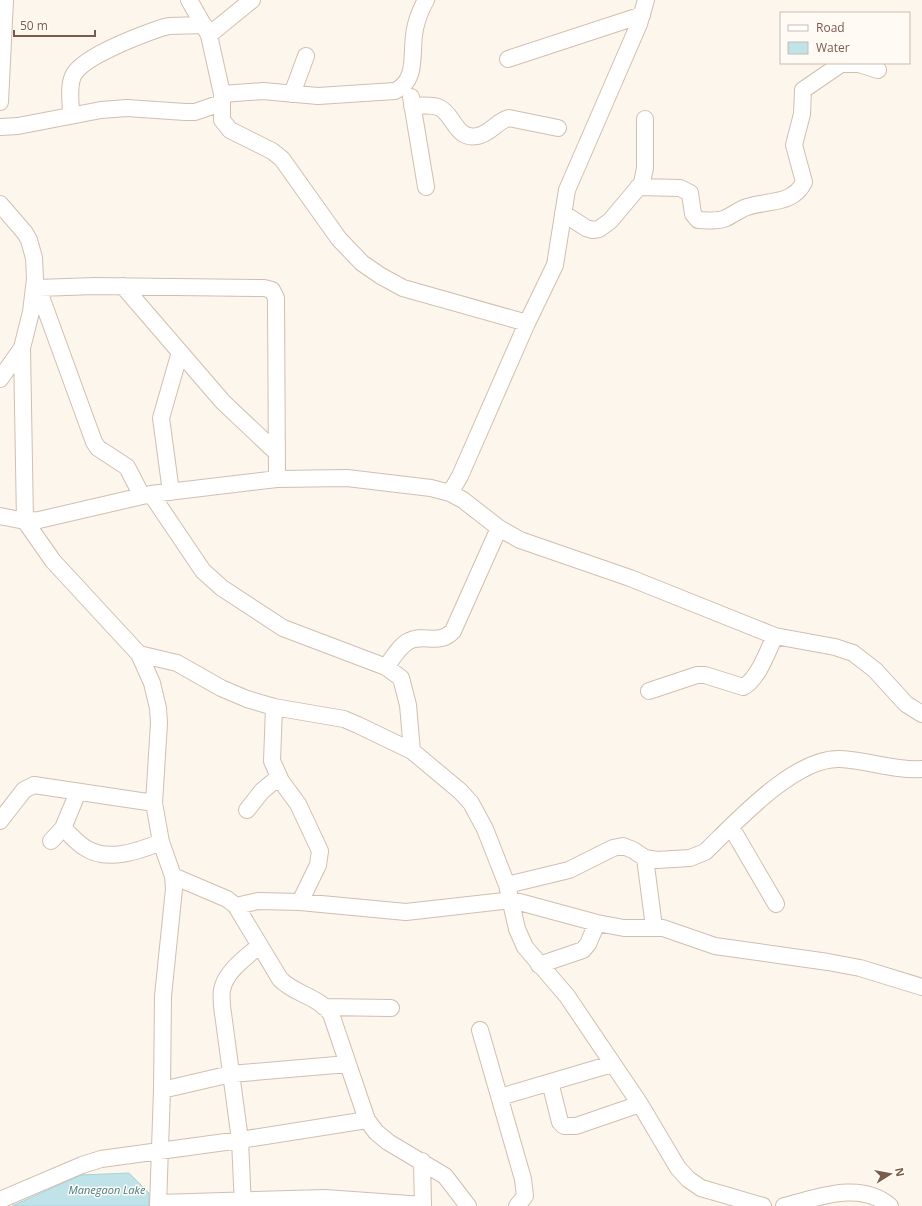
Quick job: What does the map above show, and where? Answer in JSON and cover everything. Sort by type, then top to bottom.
[{"type":"street","points":[[0,102],[5,0]]},
{"type":"street","points":[[189,0],[207,30],[222,99],[222,120],[225,126],[272,151],[282,159],[339,239],[353,255],[370,269],[403,288],[527,323]]},
{"type":"street","points":[[71,115],[71,82],[75,72],[80,67],[104,52],[161,28],[169,26],[207,30],[252,0]]},
{"type":"street","points":[[0,127],[18,126],[101,110],[127,108],[195,112],[222,99],[263,90],[318,96],[386,92],[403,87],[408,82],[411,74],[414,30],[419,13],[426,0]]},
{"type":"street","points":[[450,493],[469,456],[527,323],[555,265],[562,213],[567,190],[642,16],[646,0]]},
{"type":"street","points":[[508,59],[642,16]]},
{"type":"street","points":[[292,94],[306,56]]},
{"type":"street","points":[[638,187],[686,189],[690,193],[693,214],[698,220],[723,220],[749,206],[788,198],[802,186],[804,182],[794,144],[802,114],[803,90],[841,64],[859,64],[878,70]]},
{"type":"street","points":[[408,82],[426,187]]},
{"type":"street","points":[[412,106],[434,106],[440,108],[445,112],[460,132],[469,136],[477,136],[486,132],[502,120],[509,118],[558,128]]},
{"type":"street","points":[[562,213],[586,228],[593,230],[599,229],[610,221],[642,182],[645,168],[644,119]]},
{"type":"street","points":[[0,204],[20,226],[29,240],[34,258],[37,283],[94,442],[98,448],[127,467],[203,571],[222,588],[283,628],[386,667],[401,678],[408,705],[412,751]]},
{"type":"street","points":[[37,283],[264,288],[272,290],[276,298],[277,480]]},
{"type":"street","points":[[37,283],[22,348],[25,521],[53,562],[140,654],[152,682],[158,708],[159,723],[154,803],[161,842],[173,876],[173,897],[162,996],[161,1151],[158,1204],[243,1203],[324,1198],[423,1206],[422,1161]]},
{"type":"street","points":[[123,286],[223,402],[277,453]]},
{"type":"street","points":[[0,379],[22,348]]},
{"type":"street","points":[[171,492],[161,418],[180,352]]},
{"type":"street","points":[[1,517],[25,521],[54,518],[146,495],[277,480],[347,478],[431,488],[450,493],[463,500],[499,528],[520,540],[630,578],[775,636],[835,647],[853,653],[875,670],[906,704],[922,714]]},
{"type":"street","points":[[386,667],[403,644],[410,640],[439,639],[448,637],[453,631],[499,528]]},
{"type":"street","points":[[649,691],[697,675],[705,675],[743,687],[750,684],[775,636]]},
{"type":"street","points":[[140,654],[177,663],[221,688],[274,707],[344,719],[412,751],[460,791],[471,803],[485,829],[507,884],[521,938],[539,965],[567,996],[640,1104],[678,1168],[688,1179],[701,1188],[763,1206]]},
{"type":"street","points":[[274,707],[271,752],[272,761],[279,777],[298,804],[320,851],[318,865],[300,902]]},
{"type":"street","points":[[507,884],[569,870],[613,848],[623,846],[633,850],[645,858],[657,860],[698,856],[705,852],[756,803],[803,769],[821,761],[842,759],[922,769]]},
{"type":"street","points":[[247,810],[262,791],[279,777]]},
{"type":"street","points":[[0,821],[24,790],[30,786],[39,786],[154,803]]},
{"type":"street","points":[[51,841],[63,828],[78,792]]},
{"type":"street","points":[[731,827],[776,904]]},
{"type":"street","points":[[63,828],[84,847],[98,853],[118,854],[135,852],[161,842]]},
{"type":"street","points":[[645,858],[654,927]]},
{"type":"street","points":[[173,876],[227,899],[236,906],[274,971],[286,986],[324,1007],[333,1018],[367,1120],[376,1132],[388,1142],[445,1176],[468,1206]]},
{"type":"street","points":[[236,906],[258,902],[300,902],[406,912],[512,900],[597,923],[624,928],[654,927],[673,930],[704,942],[731,950],[828,962],[860,968],[922,986]]},
{"type":"street","points":[[539,965],[583,950],[588,944],[597,923]]},
{"type":"street","points":[[243,1203],[240,1140],[222,989],[229,975],[259,946]]},
{"type":"street","points":[[324,1007],[391,1008]]},
{"type":"street","points":[[480,1030],[500,1097],[524,1188],[525,1196],[517,1206]]},
{"type":"street","points":[[162,1090],[231,1074],[348,1064]]},
{"type":"street","points":[[500,1097],[612,1064]]},
{"type":"street","points":[[550,1082],[560,1122],[564,1126],[576,1126],[640,1104]]},
{"type":"street","points":[[0,1200],[82,1165],[101,1159],[240,1140],[367,1120]]},
{"type":"street","points":[[784,1206],[828,1195],[857,1192],[872,1197],[890,1206]]},
{"type":"water","name":"Manegaon Lake","points":[[129,1173],[149,1193],[149,1206],[12,1206],[81,1175]]}]
